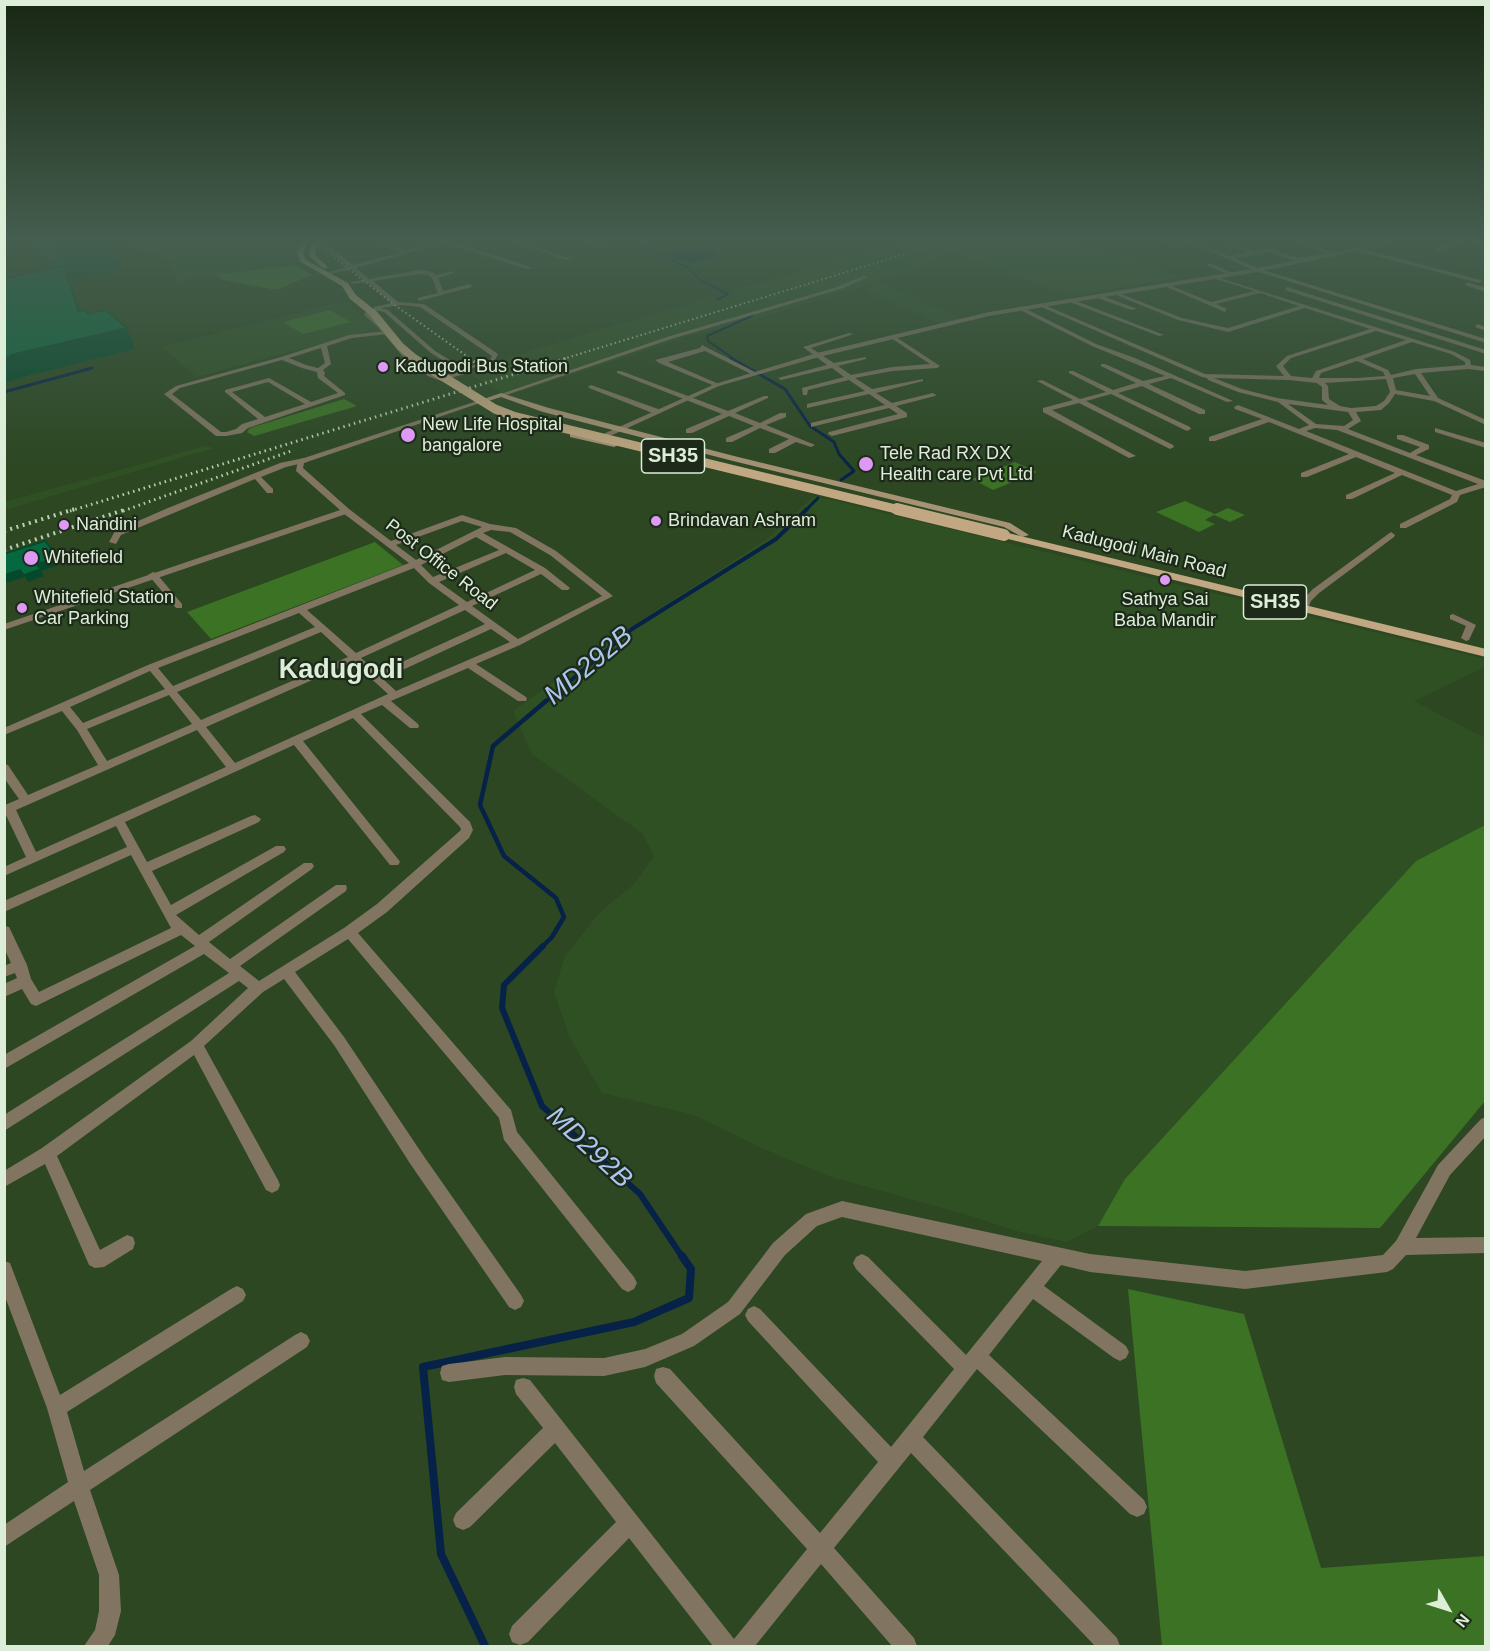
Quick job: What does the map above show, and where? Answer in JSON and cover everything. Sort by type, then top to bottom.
[{"type":"main road","name":"SH35","points":[[378,316],[400,346],[419,363],[495,409],[513,416],[1306,604],[1485,643]]},
{"type":"main road","points":[[479,402],[501,395],[538,408],[1007,525],[1023,537]]},
{"type":"main road","points":[[479,402],[506,418],[594,440],[996,538],[1023,537]]},
{"type":"main road","name":"SH35","points":[[1306,604],[1485,653]]},
{"type":"street","points":[[368,316],[407,358],[430,375],[441,379],[466,372],[433,352],[392,316]]},
{"type":"street","points":[[439,316],[496,355],[492,361],[463,370]]},
{"type":"street","points":[[501,395],[624,352],[745,316]]},
{"type":"street","points":[[594,440],[717,385],[753,373],[817,355],[989,316]]},
{"type":"street","points":[[1035,316],[1102,348],[1171,375],[1229,402]]},
{"type":"street","points":[[1066,316],[1233,389],[1277,400],[1340,409],[1378,408],[1387,402],[1393,392],[1389,377],[1386,371],[1358,359]]},
{"type":"street","points":[[1113,316],[1161,334]]},
{"type":"street","points":[[1152,316],[1174,324]]},
{"type":"street","points":[[1173,316],[1228,330],[1273,316]]},
{"type":"street","points":[[1336,316],[1464,358],[1468,365],[1485,369]]},
{"type":"street","points":[[1370,316],[1485,352]]},
{"type":"street","points":[[1404,316],[1485,341]]},
{"type":"street","points":[[1289,378],[1279,366],[1289,357],[1407,317]]},
{"type":"street","points":[[1477,326],[1485,329]]},
{"type":"street","points":[[219,434],[167,394],[178,387],[338,341],[387,334]]},
{"type":"street","points":[[832,434],[904,415],[806,347],[851,334]]},
{"type":"street","points":[[805,394],[804,389],[892,369],[937,366],[894,338]]},
{"type":"street","points":[[1316,379],[1318,372],[1412,340]]},
{"type":"street","points":[[283,358],[304,367],[318,368],[328,364],[324,346]]},
{"type":"street","points":[[717,385],[660,361],[703,348],[753,373]]},
{"type":"street","points":[[193,422],[208,435],[235,433],[245,426],[344,394],[320,377],[322,373],[318,368],[313,349]]},
{"type":"street","points":[[234,368],[286,354],[296,354]]},
{"type":"street","points":[[781,378],[864,358]]},
{"type":"street","points":[[1204,376],[1327,381],[1389,377],[1416,370],[1468,365],[1485,359]]},
{"type":"street","points":[[1103,365],[1202,412]]},
{"type":"street","points":[[1416,370],[1436,399]]},
{"type":"street","points":[[619,372],[811,445]]},
{"type":"street","points":[[1071,372],[1187,429]]},
{"type":"street","points":[[1131,456],[1046,410],[1171,375]]},
{"type":"street","points":[[1316,379],[1327,389],[1326,400],[1340,409]]},
{"type":"street","points":[[264,420],[227,391],[269,380],[311,405]]},
{"type":"street","points":[[810,406],[921,380]]},
{"type":"street","points":[[1040,381],[1170,447]]},
{"type":"street","points":[[591,387],[658,412]]},
{"type":"street","points":[[1393,392],[1436,399],[1485,423]]},
{"type":"street","points":[[814,425],[933,395]]},
{"type":"street","points":[[689,431],[766,397]]},
{"type":"street","points":[[1277,400],[1314,426]]},
{"type":"street","points":[[113,542],[118,533],[155,521],[283,465],[479,402]]},
{"type":"street","points":[[1238,407],[1456,494],[1485,484]]},
{"type":"street","points":[[1340,429],[1357,421],[1351,410]]},
{"type":"street","points":[[729,440],[783,415]]},
{"type":"street","points":[[1212,439],[1267,420]]},
{"type":"street","points":[[1297,432],[1314,426],[1340,429],[1485,484]]},
{"type":"street","points":[[1438,430],[1485,446]]},
{"type":"street","points":[[1400,437],[1426,447],[1409,456]]},
{"type":"street","points":[[772,451],[796,439]]},
{"type":"street","points":[[1304,475],[1354,455]]},
{"type":"street","name":"Post Office Road","points":[[304,460],[298,469],[346,511],[415,564],[432,581],[517,643]]},
{"type":"street","points":[[1350,497],[1401,473]]},
{"type":"street","points":[[257,477],[270,491]]},
{"type":"street","points":[[1403,526],[1454,500],[1456,494]]},
{"type":"street","points":[[4,627],[153,574],[346,511]]},
{"type":"street","points":[[4,872],[395,695],[517,643],[608,596],[553,553],[513,530],[500,527],[489,527],[471,521],[392,548]]},
{"type":"street","points":[[4,732],[152,667],[415,564],[489,527]]},
{"type":"street","points":[[476,533],[542,570],[565,588]]},
{"type":"street","points":[[1306,604],[1391,535]]},
{"type":"street","points":[[432,581],[506,550]]},
{"type":"street","points":[[33,859],[7,809],[354,658],[542,570]]},
{"type":"street","points":[[153,574],[179,606]]},
{"type":"street","points":[[301,609],[395,695]]},
{"type":"street","points":[[1453,617],[1471,625],[1466,638]]},
{"type":"street","points":[[376,678],[492,625]]},
{"type":"street","points":[[81,728],[322,628]]},
{"type":"street","points":[[468,663],[522,699]]},
{"type":"street","points":[[152,667],[234,769]]},
{"type":"street","points":[[384,701],[414,726]]},
{"type":"street","points":[[63,705],[81,728],[104,766]]},
{"type":"street","points":[[4,1180],[48,1153],[196,1045],[258,988],[349,932],[382,908],[465,835],[466,825],[355,714]]},
{"type":"street","points":[[297,741],[394,862]]},
{"type":"street","points":[[4,768],[26,801]]},
{"type":"street","points":[[144,869],[255,819]]},
{"type":"street","points":[[119,821],[173,922],[258,988]]},
{"type":"street","points":[[4,907],[134,849]]},
{"type":"street","points":[[168,913],[280,849]]},
{"type":"street","points":[[4,1063],[202,945],[308,866]]},
{"type":"street","points":[[4,1124],[235,970],[341,888]]},
{"type":"street","points":[[4,931],[34,999],[38,999],[181,929]]},
{"type":"street","points":[[349,932],[506,1115],[510,1135],[628,1283]]},
{"type":"street","points":[[4,972],[20,965]]},
{"type":"street","points":[[286,971],[339,1041],[435,1187],[515,1302]]},
{"type":"street","points":[[4,991],[25,981]]},
{"type":"street","points":[[196,1045],[272,1185]]},
{"type":"street","points":[[449,1373],[505,1366],[603,1367],[645,1358],[678,1345],[734,1308],[779,1249],[812,1220],[842,1209],[1090,1263],[1245,1280],[1387,1263],[1401,1247],[1444,1170],[1485,1124]]},
{"type":"street","points":[[48,1153],[95,1259],[104,1258],[127,1243]]},
{"type":"street","points":[[1401,1247],[1485,1245]]},
{"type":"street","points":[[742,1647],[1057,1256]]},
{"type":"street","points":[[862,1263],[1137,1507]]},
{"type":"street","points":[[4,1269],[56,1408],[109,1575],[110,1611],[104,1635],[95,1647]]},
{"type":"street","points":[[1031,1287],[1120,1352]]},
{"type":"street","points":[[56,1408],[237,1295]]},
{"type":"street","points":[[754,1315],[891,1461]]},
{"type":"street","points":[[4,1537],[301,1341]]},
{"type":"street","points":[[663,1376],[822,1550],[906,1647]]},
{"type":"street","points":[[523,1387],[726,1647]]},
{"type":"street","points":[[463,1520],[555,1429]]},
{"type":"street","points":[[910,1438],[1109,1647]]},
{"type":"street","points":[[520,1634],[629,1523]]},
{"type":"shaded area","points":[[285,316],[364,316],[384,331],[359,333],[196,377],[163,347]]},
{"type":"shaded area","points":[[306,316],[341,316],[351,322],[303,334],[283,322]]},
{"type":"shaded area","points":[[648,316],[766,316],[688,336],[507,396],[468,373],[529,351]]},
{"type":"shaded area","points":[[922,316],[956,316],[963,319],[941,324]]},
{"type":"shaded area","points":[[344,399],[357,406],[254,436],[247,432],[250,428]]},
{"type":"shaded area","points":[[205,446],[214,448],[5,510],[5,502]]},
{"type":"shaded area","points":[[1015,462],[1037,472],[993,490],[972,479]]},
{"type":"shaded area","points":[[814,496],[1485,659],[1485,667],[1414,701],[1485,738],[1485,825],[1416,861],[1125,1179],[1098,1226],[1067,1242],[1016,1231],[828,1176],[757,1146],[694,1115],[602,1093],[569,1036],[554,992],[565,956],[600,912],[634,884],[654,856],[643,834],[532,754],[513,711],[634,625],[767,539]]},
{"type":"shaded area","points":[[1185,501],[1215,514],[1228,508],[1245,515],[1230,522],[1214,515],[1205,520],[1215,524],[1199,532],[1156,512]]},
{"type":"shaded area","points":[[375,542],[403,565],[211,639],[187,612]]},
{"type":"shaded area","points":[[1485,825],[1485,1101],[1380,1228],[1098,1226],[1125,1179],[1416,861]]},
{"type":"shaded area","points":[[1128,1289],[1244,1314],[1321,1568],[1485,1556],[1485,1646],[1162,1646]]},
{"type":"building","points":[[4,316],[112,316],[127,328],[10,355],[12,356],[4,358]]},
{"type":"building","points":[[45,541],[58,557],[36,564],[40,569],[24,575],[20,570],[4,575],[4,554]]},
{"type":"waterway","name":"MD292B","points":[[734,359],[708,341],[707,336],[752,316]]},
{"type":"waterway","name":"MD292B","points":[[731,358],[785,389],[810,426],[834,442],[839,454],[854,471],[841,480]]},
{"type":"waterway","points":[[4,392],[92,368]]},
{"type":"waterway","name":"MD292B","points":[[807,509],[818,498]]},
{"type":"waterway","name":"MD292B","points":[[544,703],[632,629],[776,539],[807,509]]},
{"type":"waterway","name":"MD292B","points":[[546,701],[493,746],[480,805],[504,856],[556,898],[564,917],[552,937],[504,985],[502,1008],[542,1106],[640,1194],[683,1258]]},
{"type":"waterway","name":"MD292B","points":[[485,1646],[441,1554],[423,1367],[634,1322],[689,1298],[691,1269],[682,1256]]},
{"type":"railway","points":[[410,316],[471,359]]},
{"type":"railway","points":[[563,359],[703,316]]},
{"type":"railway","points":[[469,358],[480,366]]},
{"type":"railway","points":[[70,511],[567,358]]},
{"type":"railway","points":[[123,511],[291,451]]},
{"type":"railway","points":[[4,531],[75,509]]},
{"type":"railway","points":[[4,550],[127,509]]},
{"type":"place","name":"Kadugodi Bus Station","points":[[383,367]]},
{"type":"place","name":"New Life Hospital bangalore","points":[[408,435]]},
{"type":"place","name":"Tele Rad RX DX Health care Pvt Ltd","points":[[866,464]]},
{"type":"place","name":"Brindavan Ashram","points":[[656,521]]},
{"type":"place","name":"Nandini","points":[[64,525]]},
{"type":"place","name":"Whitefield","points":[[31,558]]},
{"type":"place","name":"Sathya Sai Baba Mandir","points":[[1165,580]]},
{"type":"place","name":"Whitefield Station Car Parking","points":[[22,608]]},
{"type":"district","name":"Kadugodi","points":[[341,671]]}]
